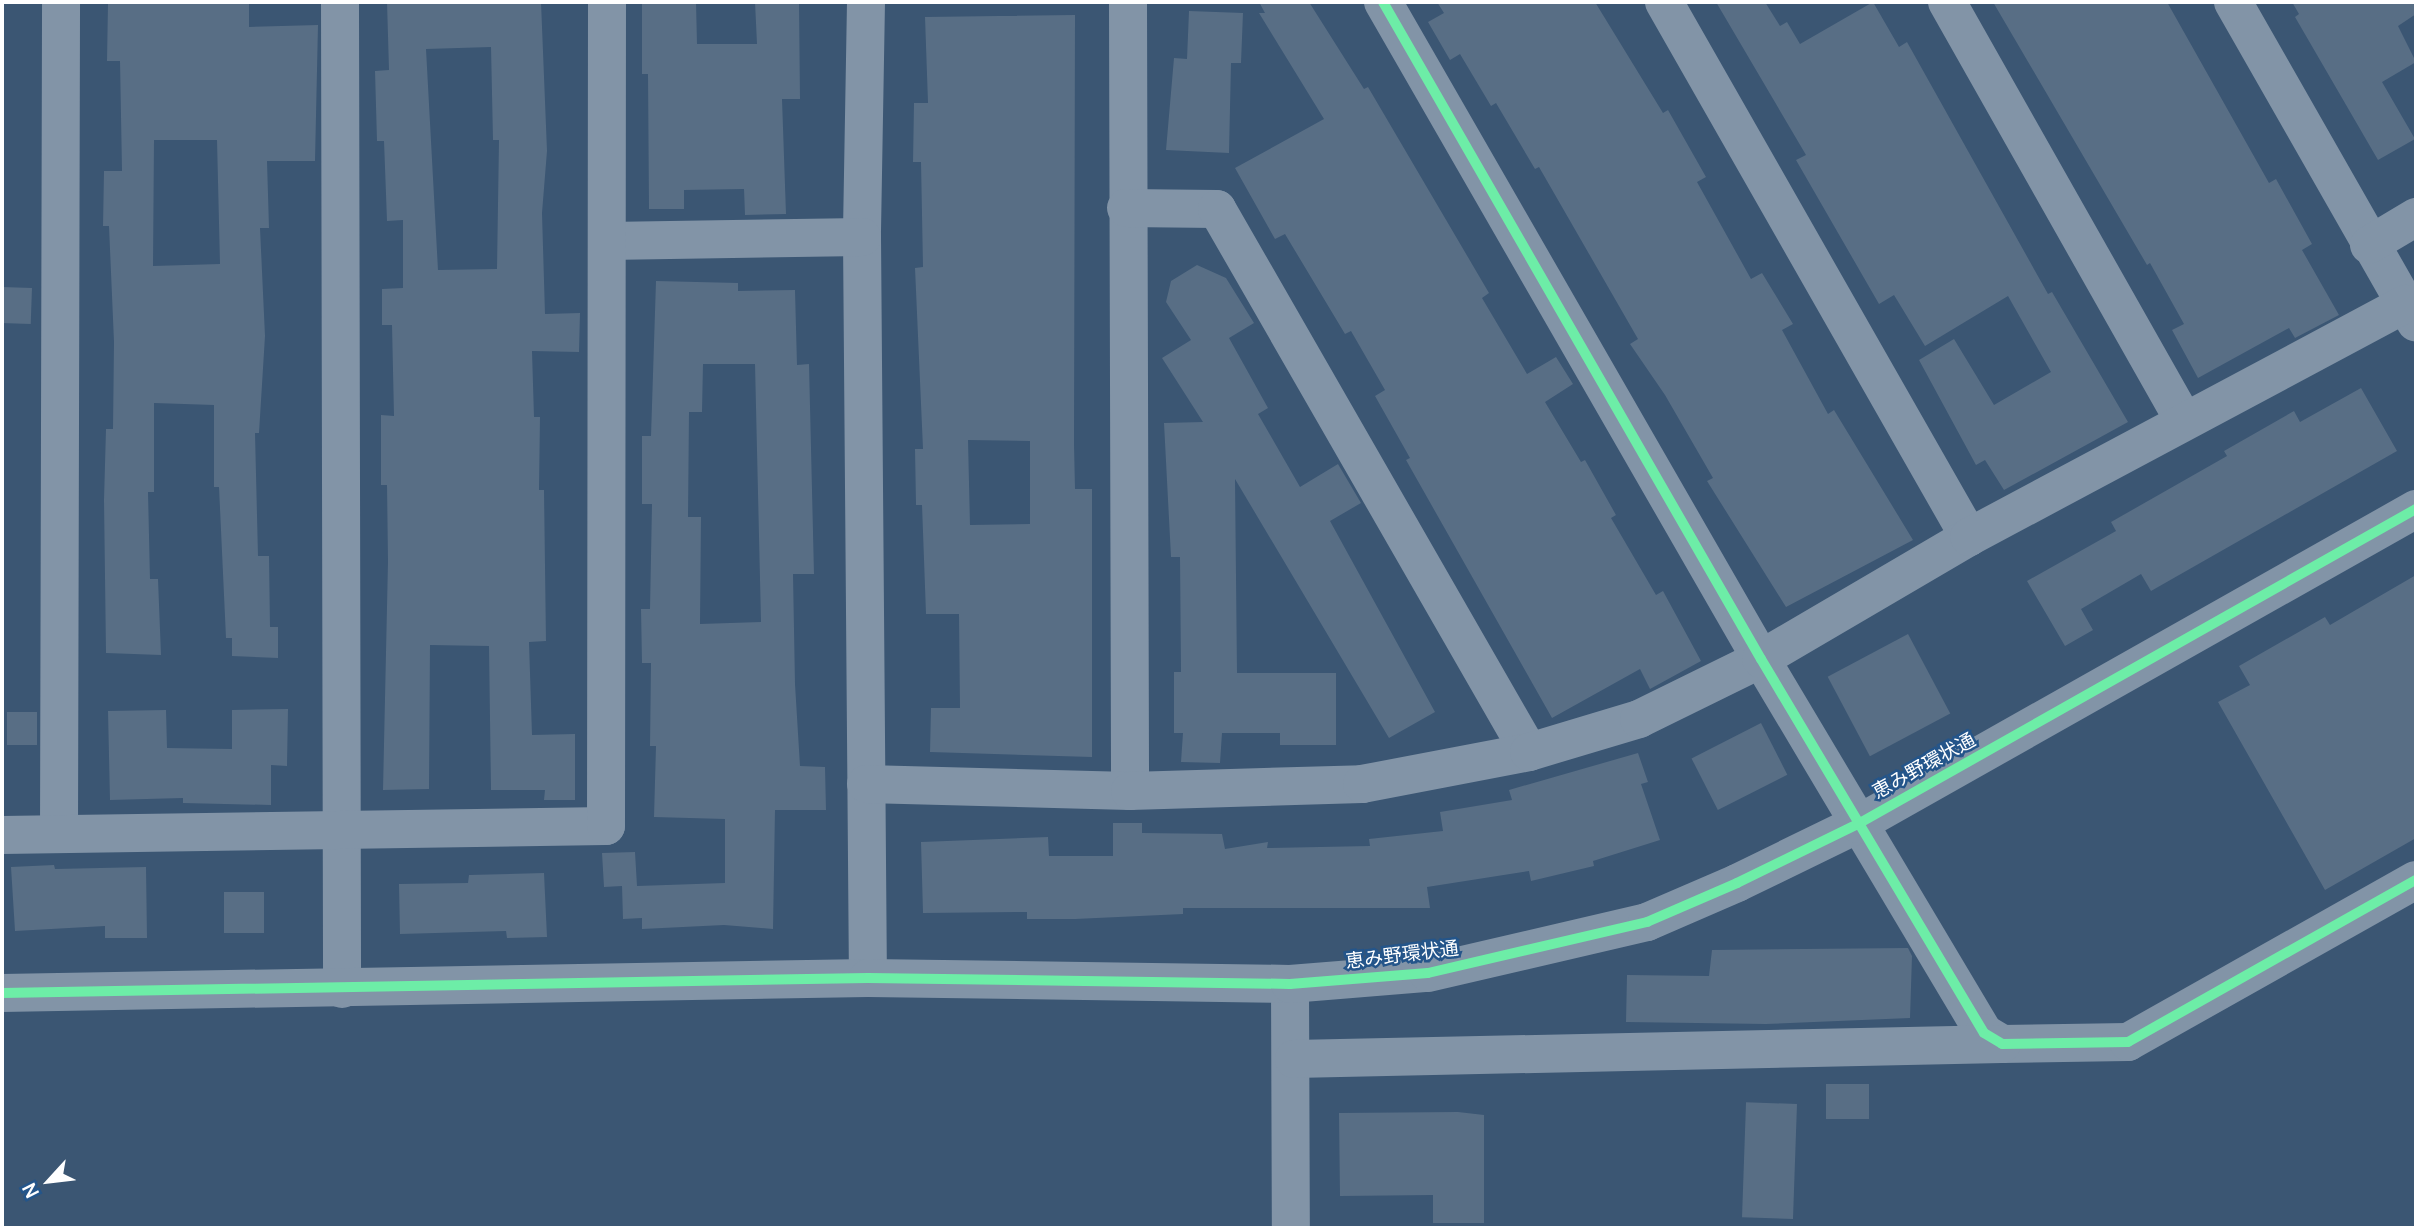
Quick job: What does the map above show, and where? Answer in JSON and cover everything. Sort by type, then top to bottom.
[{"type":"street","points":[[60,834],[61,2]]},
{"type":"street","points":[[340,2],[342,989]]},
{"type":"street","points":[[2,835],[340,833],[606,826],[607,2]]},
{"type":"street","points":[[866,2],[862,237],[867,978]]},
{"type":"street","points":[[1128,2],[1126,208],[1130,791]]},
{"type":"street","points":[[1382,2],[1858,824],[1984,1033],[2002,1044]]},
{"type":"street","points":[[1664,2],[1969,537]]},
{"type":"street","points":[[1947,2],[2183,419]]},
{"type":"street","points":[[866,783],[1130,791],[1362,784],[1530,752],[1639,719],[1761,659],[1969,537],[2183,419],[2411,314],[2369,245],[2233,2]]},
{"type":"street","points":[[1126,208],[1217,209],[1530,752]]},
{"type":"street","points":[[2369,245],[2416,218]]},
{"type":"street","points":[[607,241],[862,237]]},
{"type":"street","name":"恵み野環状通","points":[[2,993],[867,978],[1290,984],[1428,974],[1647,922],[1858,824],[2416,509]]},
{"type":"street","points":[[1294,1059],[2128,1042],[2416,880]]},
{"type":"street","points":[[1290,984],[1294,1059],[1291,1228]]},
{"type":"building","points":[[249,2],[249,27],[318,25],[315,161],[267,161],[269,228],[260,228],[265,336],[259,433],[255,433],[258,556],[269,556],[270,627],[278,627],[278,658],[232,656],[232,638],[226,638],[219,487],[214,487],[214,405],[154,403],[154,492],[148,492],[150,579],[158,579],[161,655],[106,653],[104,500],[106,429],[113,429],[114,342],[109,226],[103,226],[104,171],[122,171],[120,61],[107,61],[108,3]],"holes":[[[154,140],[217,140],[220,264],[153,266]]]},
{"type":"building","points":[[387,2],[541,2],[547,151],[542,213],[545,314],[580,313],[579,352],[532,351],[534,417],[540,417],[539,490],[544,490],[546,641],[529,642],[532,735],[575,734],[575,800],[544,800],[545,790],[491,790],[489,646],[430,645],[429,789],[383,790],[388,561],[387,485],[381,485],[381,415],[394,416],[392,325],[382,325],[382,289],[403,288],[403,220],[387,221],[384,141],[377,141],[375,71],[389,70]],"holes":[[[491,47],[493,140],[499,140],[497,269],[438,270],[426,49]]]},
{"type":"building","points":[[642,2],[696,2],[697,44],[757,44],[755,2],[799,2],[800,99],[782,99],[786,214],[745,215],[744,189],[684,190],[684,209],[649,209],[648,74],[642,74]]},
{"type":"building","points":[[1259,2],[1309,2],[1364,89],[1368,87],[1489,293],[1482,298],[1527,374],[1556,357],[1573,384],[1545,402],[1581,462],[1585,460],[1616,515],[1611,518],[1656,595],[1663,591],[1701,661],[1650,689],[1640,669],[1552,718],[1406,460],[1410,458],[1375,396],[1385,390],[1351,331],[1345,334],[1285,234],[1275,239],[1235,168],[1324,119],[1259,13],[1265,13]]},
{"type":"building","points":[[1437,2],[1595,2],[1663,113],[1668,110],[1706,177],[1697,182],[1751,279],[1762,273],[1793,324],[1782,330],[1828,414],[1834,410],[1913,540],[1786,607],[1707,481],[1713,478],[1665,395],[1630,344],[1638,339],[1539,167],[1535,169],[1496,103],[1491,106],[1460,54],[1450,60],[1428,22],[1444,13]]},
{"type":"building","points":[[1716,2],[1765,2],[1780,26],[1787,22],[1800,44],[1873,2],[1899,47],[1907,42],[2048,294],[2052,292],[2128,422],[2004,490],[1985,460],[1976,465],[1919,360],[1954,339],[1994,405],[2051,372],[2008,296],[1925,346],[1894,295],[1879,304],[1796,160],[1806,155]]},
{"type":"building","points":[[1993,2],[2167,2],[2269,183],[2276,179],[2312,244],[2302,250],[2339,315],[2295,338],[2289,328],[2198,378],[2172,330],[2184,324]]},
{"type":"building","points":[[2292,2],[2416,2],[2416,14],[2398,26],[2416,62],[2382,82],[2415,139],[2378,160],[2295,17],[2299,14]]},
{"type":"building","points":[[1189,11],[1243,13],[1241,63],[1231,63],[1229,153],[1166,150],[1174,58],[1187,59]]},
{"type":"building","points":[[1075,15],[1075,489],[1092,489],[1092,757],[930,752],[931,708],[960,708],[959,614],[926,614],[922,505],[916,505],[915,449],[923,449],[915,268],[923,267],[921,162],[913,162],[914,103],[928,103],[925,17]],"holes":[[[968,440],[1030,441],[1030,524],[970,525]]]},
{"type":"building","points":[[1197,265],[1226,278],[1254,323],[1229,338],[1268,408],[1258,414],[1300,487],[1338,464],[1361,503],[1330,521],[1435,712],[1389,738],[1235,479],[1237,673],[1336,673],[1336,745],[1280,745],[1280,733],[1222,733],[1220,763],[1181,762],[1183,733],[1174,733],[1174,672],[1181,672],[1180,557],[1171,557],[1164,423],[1203,422],[1162,358],[1191,340],[1166,302],[1171,281]]},
{"type":"building","points":[[656,281],[738,283],[738,291],[795,290],[797,365],[809,364],[814,574],[793,574],[795,684],[800,766],[825,767],[826,810],[775,810],[773,929],[724,925],[642,929],[642,918],[623,919],[622,886],[604,887],[602,853],[635,852],[637,886],[725,883],[725,819],[654,817],[656,746],[650,746],[651,663],[642,663],[641,609],[650,609],[652,504],[642,504],[642,436],[651,436]],"holes":[[[703,364],[755,364],[761,622],[700,624],[701,517],[688,517],[689,412],[702,412]]]},
{"type":"building","points":[[2,287],[32,288],[31,324],[2,323]]},
{"type":"building","points":[[2361,388],[2397,451],[2151,591],[2141,574],[2081,609],[2093,630],[2065,646],[2027,581],[2116,531],[2111,522],[2227,456],[2224,451],[2294,411],[2300,422]]},
{"type":"building","points":[[2416,575],[2416,838],[2325,890],[2218,702],[2250,685],[2239,666],[2325,617],[2330,625]]},
{"type":"building","points":[[1908,634],[1950,713],[1870,756],[1828,677]]},
{"type":"building","points":[[288,709],[287,766],[271,765],[271,805],[183,803],[183,798],[110,800],[108,711],[166,710],[167,748],[232,749],[232,710]]},
{"type":"building","points":[[7,712],[37,712],[37,745],[7,745]]},
{"type":"building","points":[[1761,723],[1787,775],[1718,810],[1692,758]]},
{"type":"building","points":[[1638,753],[1648,782],[1641,784],[1660,840],[1593,861],[1594,866],[1531,881],[1529,871],[1427,887],[1430,908],[1183,908],[1183,914],[1075,919],[1027,919],[1027,912],[923,913],[921,842],[1048,837],[1049,856],[1113,856],[1113,823],[1142,823],[1142,833],[1222,834],[1225,849],[1268,842],[1267,848],[1370,846],[1369,839],[1443,831],[1440,812],[1512,800],[1509,790]]},
{"type":"building","points":[[54,865],[55,869],[146,867],[147,938],[105,938],[105,926],[15,931],[11,867]]},
{"type":"building","points":[[544,873],[547,937],[507,938],[506,931],[400,934],[399,884],[468,883],[469,875]]},
{"type":"building","points":[[224,892],[264,892],[264,933],[224,933]]},
{"type":"building","points":[[1908,948],[1912,956],[1910,1018],[1766,1024],[1626,1022],[1627,975],[1709,976],[1712,950]]},
{"type":"building","points":[[1826,1084],[1869,1084],[1869,1119],[1826,1119]]},
{"type":"building","points":[[1746,1102],[1797,1104],[1793,1219],[1742,1217]]},
{"type":"building","points":[[1458,1112],[1484,1115],[1484,1223],[1433,1223],[1433,1195],[1340,1196],[1339,1113]]},
{"type":"cycle path","points":[[1383,2],[1761,659],[1984,1033],[2002,1044],[2128,1042],[2416,880]]},
{"type":"cycle path","points":[[2,993],[868,978],[1290,984],[1428,973],[1647,922],[1737,883],[1858,824],[2416,509]]}]
